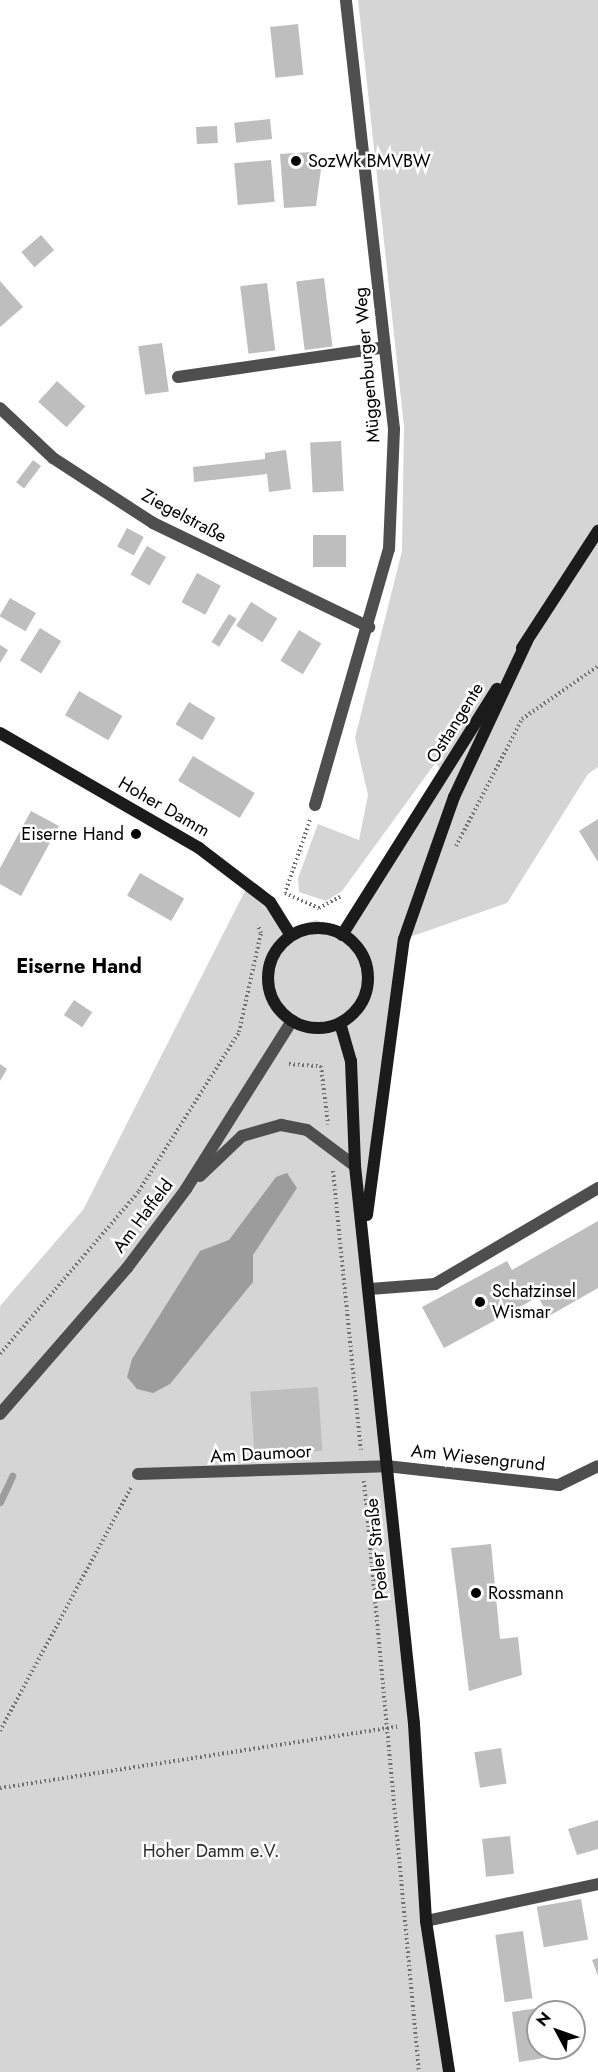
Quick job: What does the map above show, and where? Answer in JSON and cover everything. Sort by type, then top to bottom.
[{"type":"main road","name":"Osttangente","points":[[342,935],[526,641],[598,531]]},
{"type":"main road","points":[[365,1228],[404,939],[454,797],[526,641]]},
{"type":"main road","name":"Hoher Damm","points":[[0,733],[199,848],[270,902],[291,935]]},
{"type":"main road","points":[[323,928],[342,935],[363,955],[367,987],[356,1010],[340,1023],[320,1028],[292,1021],[277,1008],[267,976],[279,946],[291,935],[323,928]]},
{"type":"main road","name":"Poeler Straße","points":[[340,1023],[351,1061],[355,1166],[365,1228],[386,1466],[414,1724],[426,1921],[449,2072]]},
{"type":"street","name":"Müggenburger Weg","points":[[315,805],[369,627],[389,549],[394,429],[346,0]]},
{"type":"street","points":[[178,377],[385,347]]},
{"type":"street","name":"Ziegelstraße","points":[[0,408],[53,458],[153,523],[369,627]]},
{"type":"street","name":"Am Haffeld","points":[[0,1414],[127,1268],[186,1189],[292,1021]]},
{"type":"street","points":[[186,1189],[242,1136],[281,1125],[307,1130],[330,1144],[355,1166]]},
{"type":"street","points":[[370,1289],[435,1284],[598,1188]]},
{"type":"street","name":"Am Daumoor","points":[[138,1474],[386,1466]]},
{"type":"street","name":"Am Wiesengrund","points":[[386,1466],[559,1485],[598,1466]]},
{"type":"street","points":[[426,1921],[598,1884]]},
{"type":"path","points":[[450,858],[522,719],[598,666]]},
{"type":"path","points":[[315,805],[285,893],[319,908],[340,897]]},
{"type":"path","points":[[0,1354],[139,1191],[239,1032],[261,933],[258,925]]},
{"type":"path","points":[[289,1064],[321,1066],[389,1728],[419,2072]]},
{"type":"path","points":[[0,1731],[138,1474]]},
{"type":"path","points":[[0,1788],[414,1724]]},
{"type":"green space","name":"Hoher Damm e.V.","points":[[358,0],[598,0],[598,767],[588,774],[507,903],[404,939],[365,1228],[426,1921],[449,2072],[0,2072],[0,1306],[83,1210],[249,883],[287,929],[316,920],[345,930],[443,777],[436,762],[342,891],[326,901],[299,892],[298,878],[318,824],[359,840],[368,795],[355,738],[402,551],[404,427]]},
{"type":"shaded area","points":[[287,1173],[297,1188],[253,1255],[253,1282],[170,1384],[153,1393],[137,1389],[127,1377],[132,1359],[200,1251],[229,1240],[276,1177]]},
{"type":"building","points":[[298,24],[303,75],[275,78],[270,27]]},
{"type":"building","points":[[270,119],[272,139],[236,143],[234,123]]},
{"type":"building","points":[[217,126],[218,143],[197,144],[196,127]]},
{"type":"building","points":[[311,152],[312,169],[321,169],[316,206],[284,208],[280,154]]},
{"type":"building","points":[[271,160],[275,202],[238,205],[234,163]]},
{"type":"building","points":[[41,235],[54,250],[34,267],[21,252]]},
{"type":"building","points":[[324,278],[332,346],[305,350],[296,281]]},
{"type":"building","points":[[0,281],[23,307],[0,327]]},
{"type":"building","points":[[267,283],[275,350],[248,354],[240,286]]},
{"type":"building","points":[[162,343],[169,392],[145,395],[138,346]]},
{"type":"building","points":[[57,381],[85,406],[67,427],[38,402]]},
{"type":"building","points":[[341,441],[344,491],[313,493],[310,443]]},
{"type":"building","points":[[286,450],[291,489],[269,492],[267,474],[194,482],[193,467],[265,459],[265,453]]},
{"type":"building","points":[[33,460],[41,466],[24,488],[16,482]]},
{"type":"building","points":[[127,528],[144,537],[134,555],[117,547]]},
{"type":"building","points":[[313,535],[346,535],[346,567],[313,567]]},
{"type":"building","points":[[147,546],[166,557],[150,586],[130,575]]},
{"type":"building","points":[[197,573],[221,586],[205,615],[182,602]]},
{"type":"building","points":[[10,598],[36,613],[25,631],[0,616]]},
{"type":"building","points":[[251,602],[277,618],[262,642],[236,626]]},
{"type":"building","points":[[229,614],[237,619],[219,647],[212,642]]},
{"type":"building","points":[[40,628],[61,641],[41,673],[20,660]]},
{"type":"building","points":[[299,630],[321,643],[303,674],[280,661]]},
{"type":"building","points":[[0,645],[8,650],[0,663]]},
{"type":"building","points":[[79,691],[122,716],[108,740],[65,715]]},
{"type":"building","points":[[189,702],[216,718],[202,740],[176,724]]},
{"type":"building","points":[[193,756],[255,793],[240,818],[178,781]]},
{"type":"building","points":[[31,811],[59,826],[21,896],[0,884],[0,868]]},
{"type":"building","points":[[598,819],[598,862],[579,831]]},
{"type":"building","points":[[140,873],[184,898],[171,921],[127,896]]},
{"type":"building","points":[[74,1000],[92,1012],[82,1027],[64,1015]]},
{"type":"building","points":[[0,1064],[7,1069],[0,1081]]},
{"type":"building","points":[[598,1221],[598,1288],[549,1316],[538,1297],[444,1348],[422,1307],[507,1261],[512,1270]]},
{"type":"building","points":[[318,1387],[322,1451],[255,1456],[250,1392]]},
{"type":"building","name":"Rossmann","points":[[491,1544],[500,1639],[518,1637],[522,1675],[469,1691],[451,1548]]},
{"type":"building","points":[[501,1748],[507,1784],[480,1788],[474,1752]]},
{"type":"building","points":[[598,1820],[598,1849],[577,1855],[568,1829]]},
{"type":"building","points":[[510,1836],[514,1874],[486,1877],[482,1839]]},
{"type":"building","points":[[581,1899],[588,1939],[544,1947],[537,1907]]},
{"type":"building","points":[[523,1931],[532,1998],[505,2002],[495,1935]]},
{"type":"building","points":[[598,1958],[598,1976],[592,1960]]},
{"type":"building","points":[[526,2010],[526,2060],[532,2060],[519,2062],[512,2012]]},
{"type":"waterway","points":[[0,1502],[12,1476]]},
{"type":"place","name":"SozWk BMVBW","points":[[296,161]]},
{"type":"place","name":"Eiserne Hand","points":[[136,834]]},
{"type":"place","name":"Schatzinsel Wismar","points":[[480,1302]]},
{"type":"place","name":"Rossmann","points":[[476,1593]]},
{"type":"district","name":"Eiserne Hand","points":[[79,966]]}]
